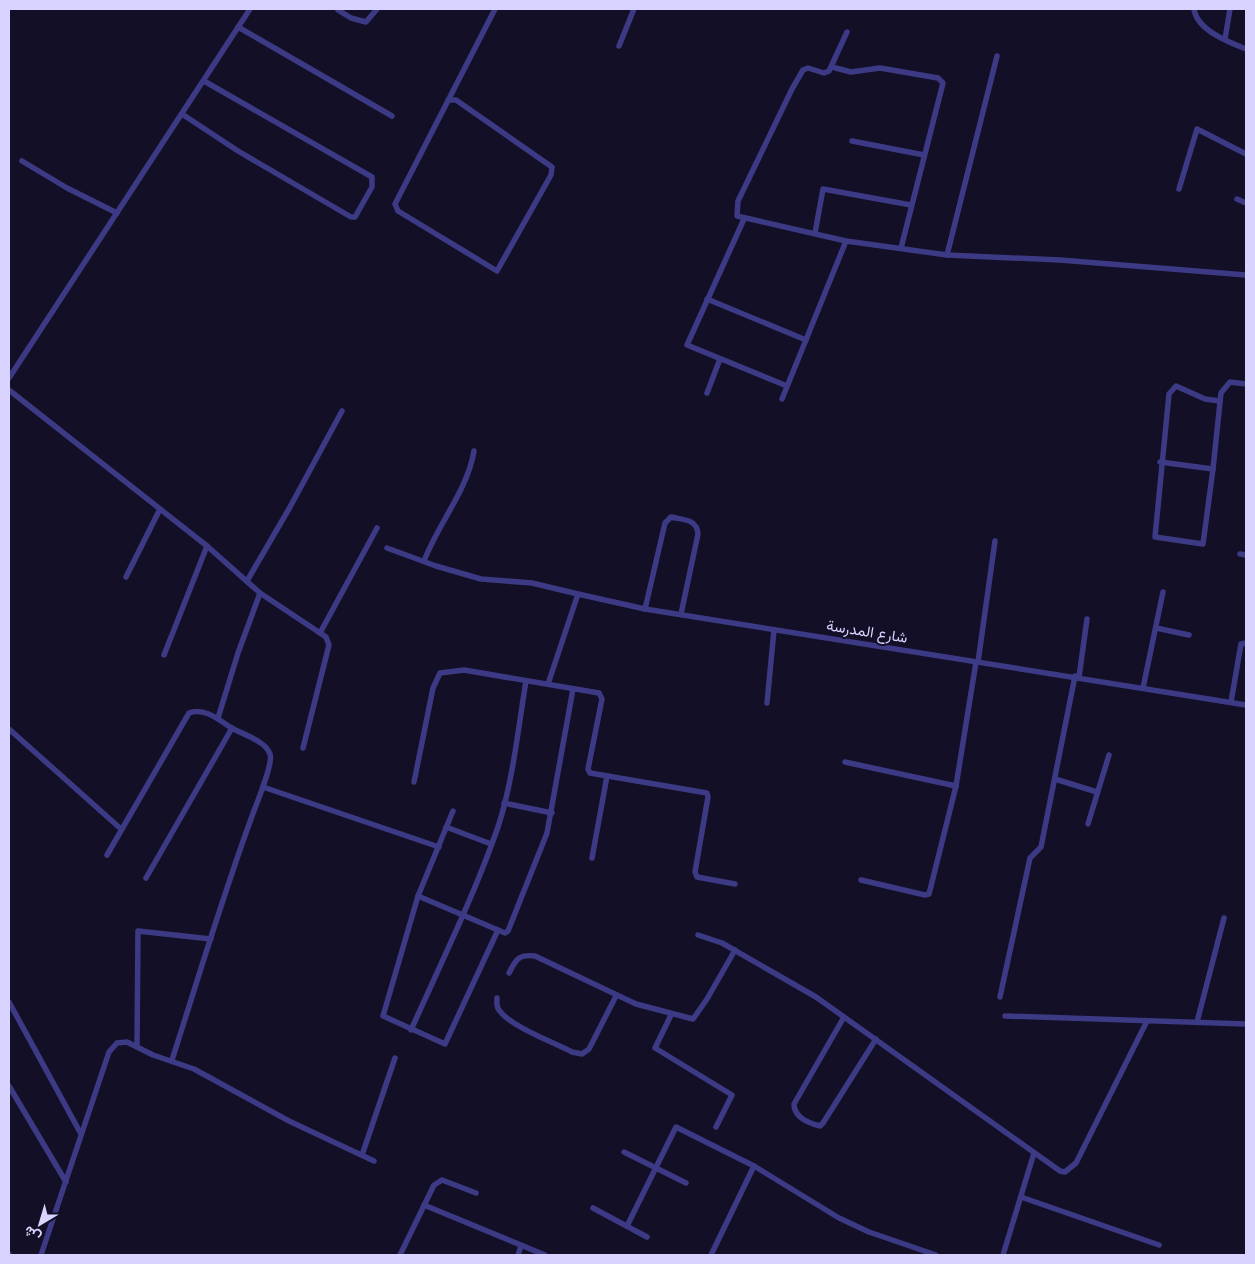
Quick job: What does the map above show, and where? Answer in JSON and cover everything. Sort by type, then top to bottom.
[{"type":"street","points":[[9,378],[250,9]]},
{"type":"street","points":[[338,10],[352,18],[366,22],[377,9]]},
{"type":"street","points":[[448,100],[456,100],[552,167],[551,175],[497,271],[398,211],[395,207],[395,204],[448,100],[495,9]]},
{"type":"street","points":[[619,46],[634,9]]},
{"type":"street","points":[[1194,9],[1195,16],[1206,28],[1246,49]]},
{"type":"street","points":[[1225,39],[1230,9]]},
{"type":"street","points":[[238,27],[392,116]]},
{"type":"street","points":[[847,32],[832,67],[824,73],[808,68],[803,70],[792,88],[738,202],[736,213],[744,219],[846,240],[947,255],[1060,260],[1246,275]]},
{"type":"street","points":[[947,255],[997,56]]},
{"type":"street","points":[[832,67],[851,72],[880,68],[942,79],[943,82],[901,248]]},
{"type":"street","points":[[182,114],[238,151],[351,217],[355,217],[372,187],[372,177],[204,81]]},
{"type":"street","points":[[1179,189],[1196,129],[1246,154]]},
{"type":"street","points":[[852,141],[924,155]]},
{"type":"street","points":[[22,161],[68,188],[117,213]]},
{"type":"street","points":[[815,234],[822,190],[825,189],[911,205]]},
{"type":"street","points":[[1237,199],[1246,202]]},
{"type":"street","points":[[744,219],[687,345],[787,386]]},
{"type":"street","points":[[782,399],[846,240]]},
{"type":"street","points":[[707,299],[806,340]]},
{"type":"street","points":[[707,393],[720,359]]},
{"type":"street","points":[[1220,401],[1205,399],[1176,386],[1171,389],[1160,462],[1155,537],[1205,542],[1220,401],[1224,386],[1230,382],[1246,384]]},
{"type":"street","points":[[9,390],[207,546],[260,593],[326,637],[329,644],[303,748]]},
{"type":"street","points":[[247,581],[342,411]]},
{"type":"street","points":[[424,561],[433,537],[472,466],[474,451]]},
{"type":"street","points":[[1160,462],[1214,469]]},
{"type":"street","points":[[126,578],[160,509]]},
{"type":"street","points":[[645,609],[665,523],[671,517],[693,522],[697,526],[698,534],[681,614]]},
{"type":"street","points":[[320,633],[377,528]]},
{"type":"street","points":[[861,880],[926,895],[929,894],[956,786],[996,541]]},
{"type":"street","points":[[164,655],[207,546]]},
{"type":"street","name":"شارع المدرسة","points":[[387,548],[481,579],[532,583],[645,609],[1246,705]]},
{"type":"street","points":[[1144,688],[1163,592]]},
{"type":"street","points":[[218,718],[238,653],[260,593]]},
{"type":"street","points":[[548,684],[578,594]]},
{"type":"street","points":[[1000,997],[1030,858],[1040,847],[1077,677],[1087,619]]},
{"type":"street","points":[[1156,628],[1189,635]]},
{"type":"street","points":[[767,703],[774,630]]},
{"type":"street","points":[[1232,702],[1241,644],[1246,643]]},
{"type":"street","points":[[414,782],[433,688],[440,673],[464,670],[602,695],[588,769],[595,774],[707,792],[708,797],[695,872],[697,877],[703,879],[735,884]]},
{"type":"street","points":[[411,1030],[463,914],[491,844],[504,803],[526,681]]},
{"type":"street","points":[[418,896],[505,933],[510,926],[542,850],[552,812],[573,689]]},
{"type":"street","points":[[107,855],[189,713],[201,711],[218,718],[260,743],[270,752],[271,757],[263,787],[172,1060]]},
{"type":"street","points":[[146,878],[232,728]]},
{"type":"street","points":[[9,729],[121,828]]},
{"type":"street","points":[[1088,824],[1108,755]]},
{"type":"street","points":[[845,762],[956,786]]},
{"type":"street","points":[[592,858],[607,776]]},
{"type":"street","points":[[1055,779],[1097,792]]},
{"type":"street","points":[[263,787],[438,847]]},
{"type":"street","points":[[504,803],[552,812]]},
{"type":"street","points":[[453,811],[418,896],[383,1016],[441,1044],[447,1041],[498,930]]},
{"type":"street","points":[[446,827],[491,844]]},
{"type":"street","points":[[1196,1022],[1224,918]]},
{"type":"street","points":[[137,1047],[138,931],[211,939]]},
{"type":"street","points":[[698,935],[735,950],[816,997],[1060,1171],[1065,1172],[1073,1167],[1147,1021]]},
{"type":"street","points":[[509,973],[516,959],[522,955],[535,956],[616,996],[688,1019],[696,1016],[735,950]]},
{"type":"street","points":[[497,998],[497,1005],[500,1011],[514,1022],[572,1052],[582,1054],[589,1049],[616,996]]},
{"type":"street","points":[[9,1002],[81,1134]]},
{"type":"street","points":[[671,1015],[655,1048],[732,1096],[716,1127]]},
{"type":"street","points":[[1006,1016],[1246,1024]]},
{"type":"street","points":[[844,1017],[794,1104],[796,1114],[803,1119],[820,1126],[823,1124],[876,1039]]},
{"type":"street","points":[[42,1255],[109,1052],[113,1045],[122,1042],[194,1069],[289,1121],[374,1162]]},
{"type":"street","points":[[362,1155],[395,1058]]},
{"type":"street","points":[[9,1086],[66,1182]]},
{"type":"street","points":[[626,1226],[676,1128],[754,1166],[840,1218],[870,1232],[935,1255]]},
{"type":"street","points":[[624,1152],[686,1182]]},
{"type":"street","points":[[1003,1255],[1034,1152]]},
{"type":"street","points":[[711,1255],[754,1166]]},
{"type":"street","points":[[400,1255],[434,1184],[442,1180],[476,1192]]},
{"type":"street","points":[[1021,1196],[1159,1245]]},
{"type":"street","points":[[424,1206],[546,1255]]},
{"type":"street","points":[[593,1208],[647,1237]]},
{"type":"street","points":[[518,1255],[522,1246]]}]
